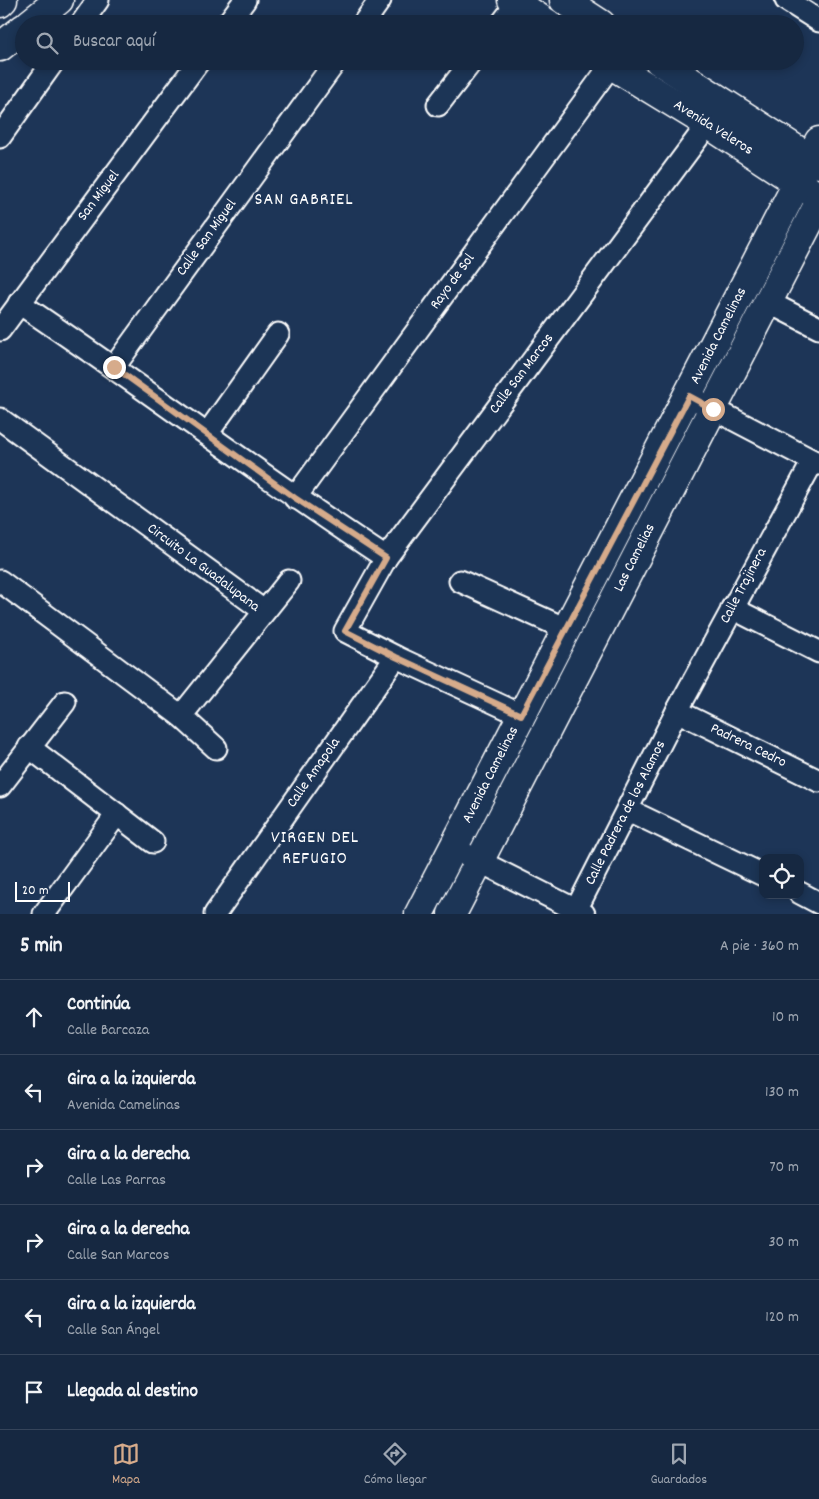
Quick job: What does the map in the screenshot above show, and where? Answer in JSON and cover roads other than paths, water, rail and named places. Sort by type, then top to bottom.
[{"type":"street","points":[[0,3],[3,0]]},
{"type":"street","points":[[40,15],[59,0]]},
{"type":"street","points":[[87,15],[98,0]]},
{"type":"street","points":[[234,15],[245,0]]},
{"type":"street","points":[[369,15],[380,0]]},
{"type":"street","points":[[786,0],[819,21]]},
{"type":"street","points":[[510,9],[525,15]]},
{"type":"street","points":[[0,47],[15,35]]},
{"type":"street","points":[[0,137],[48,70]]},
{"type":"street","name":"San Miguel","points":[[0,330],[192,70]]},
{"type":"street","name":"Calle San Miguel","points":[[114,367],[329,70]]},
{"type":"street","points":[[438,105],[465,70]]},
{"type":"street","name":"Rayo de Sol","points":[[295,498],[603,70]]},
{"type":"street","name":"Avenida Veleros","points":[[619,70],[708,124],[808,190]]},
{"type":"street","name":"Avenida Veleros","points":[[674,70],[816,154]]},
{"type":"street","name":"Calle San Marcos","points":[[396,657],[345,631],[386,558],[708,124]]},
{"type":"street","name":"Avenida Camelinas","points":[[419,914],[521,715],[689,396],[808,190],[816,154]]},
{"type":"street","name":"Las Camelias","points":[[452,914],[819,204]]},
{"type":"street","points":[[768,302],[819,328]]},
{"type":"street","points":[[19,303],[114,367],[295,498],[386,558]]},
{"type":"street","points":[[207,434],[278,334]]},
{"type":"street","points":[[689,396],[816,462]]},
{"type":"street","name":"Circuito La Guadalupana","points":[[0,419],[264,610],[181,716]]},
{"type":"street","name":"Calle Trajinera","points":[[677,712],[732,608],[816,462]]},
{"type":"street","points":[[264,610],[289,581]]},
{"type":"street","points":[[460,581],[566,629]]},
{"type":"street","points":[[0,582],[181,716],[216,748]]},
{"type":"street","points":[[732,608],[819,652]]},
{"type":"street","points":[[396,657],[521,715]]},
{"type":"street","name":"Calle Amapola","points":[[215,914],[396,657]]},
{"type":"street","points":[[0,786],[65,702]]},
{"type":"street","name":"Padrera Cedro","points":[[677,712],[819,781]]},
{"type":"street","name":"Calle Padrera de los Alamos","points":[[578,913],[677,712]]},
{"type":"street","points":[[30,747],[153,842]]},
{"type":"street","points":[[628,810],[759,873]]},
{"type":"street","points":[[44,914],[116,814]]},
{"type":"street","points":[[453,848],[578,913]]},
{"type":"street","points":[[804,895],[819,902]]},
{"type":"district","name":"SAN GABRIEL","points":[[304,200]]},
{"type":"district","name":"VIRGEN DEL REFUGIO","points":[[315,848]]}]
